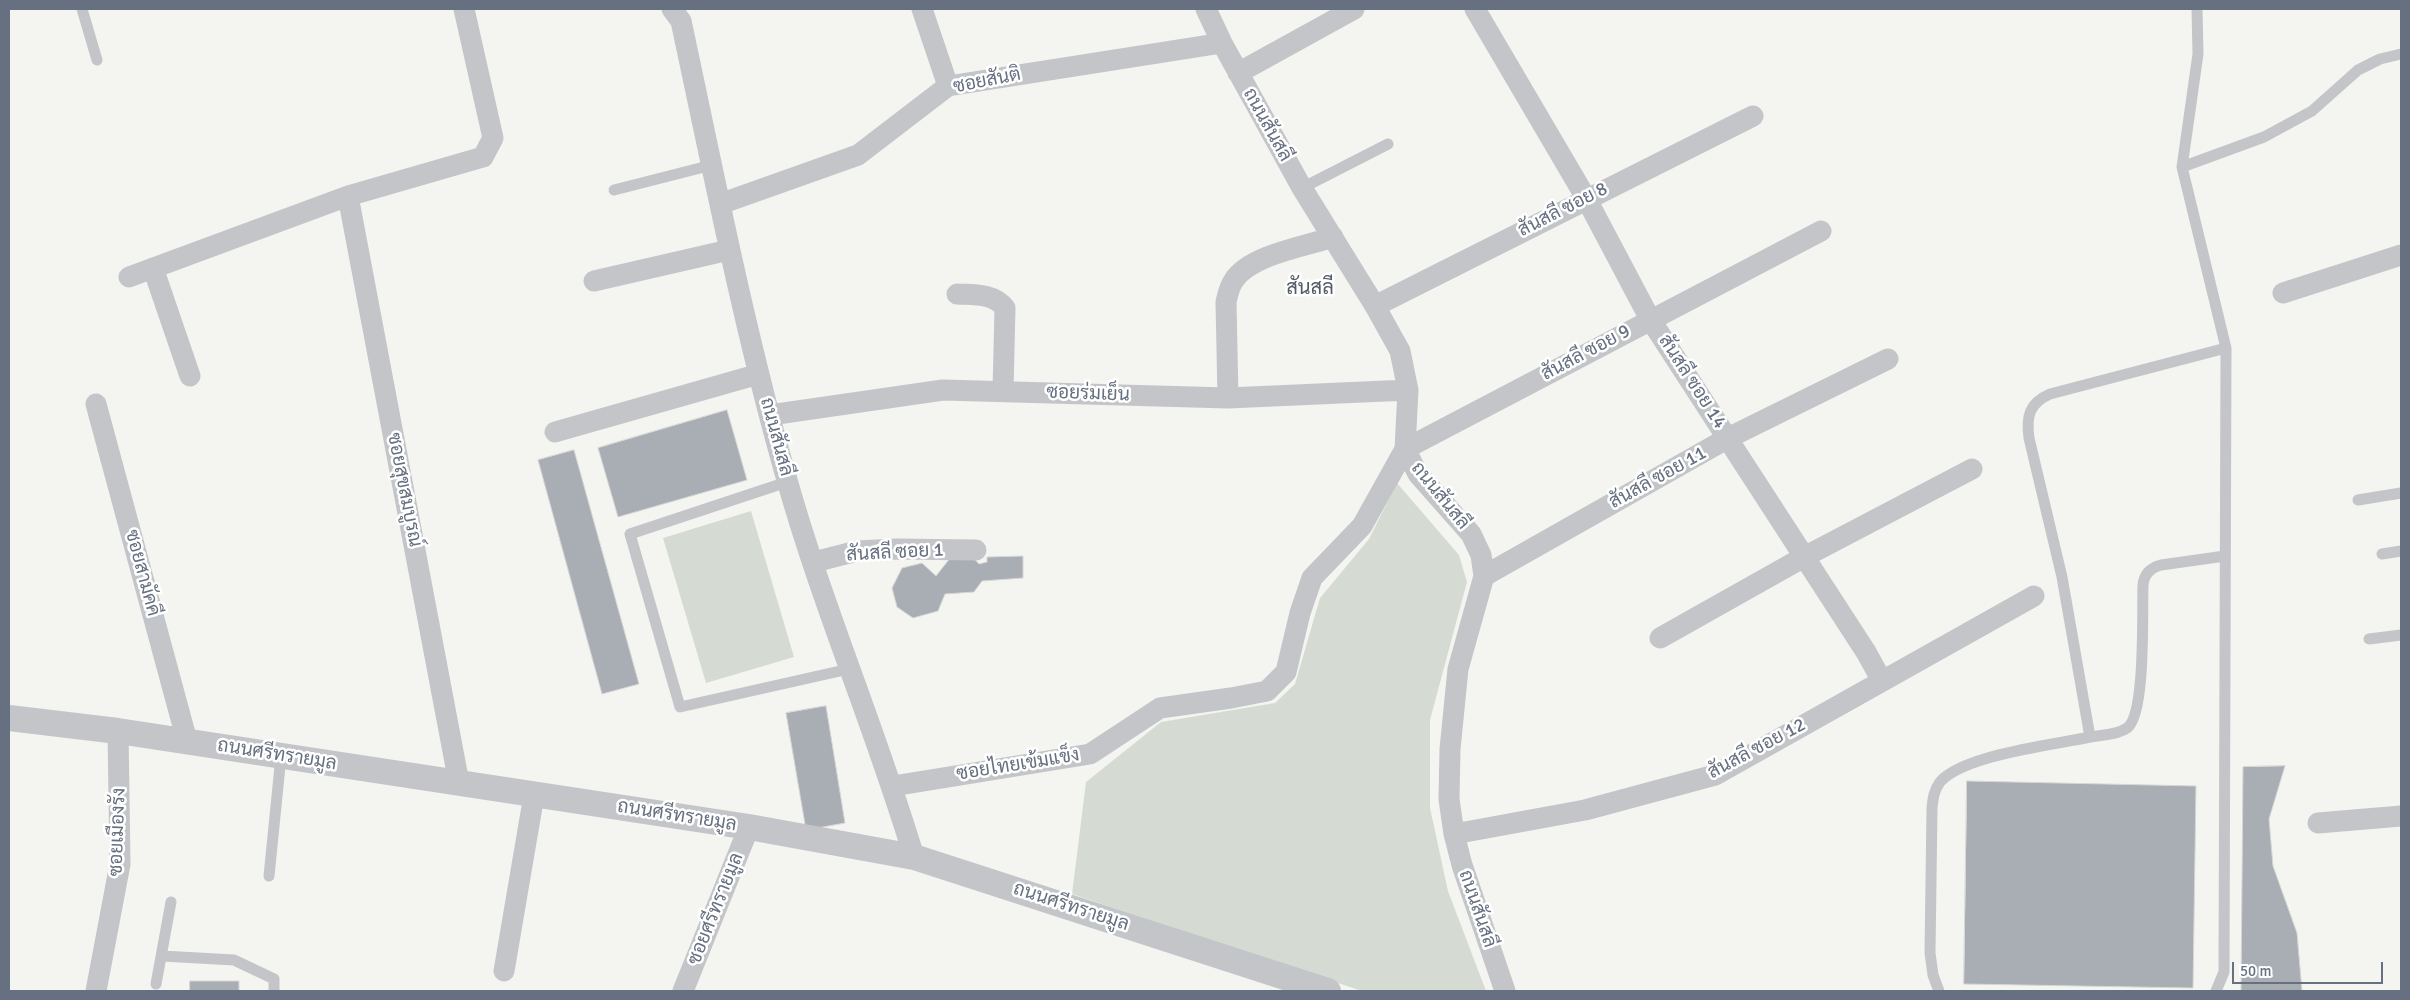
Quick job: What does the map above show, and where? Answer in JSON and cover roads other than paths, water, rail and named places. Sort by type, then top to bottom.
[{"type":"street","points":[[129,277],[348,196],[483,157],[493,138],[464,9]]},
{"type":"street","name":"ถนนสันสลี","points":[[672,9],[680,21],[729,250],[788,482],[849,669],[893,786],[914,857]]},
{"type":"street","points":[[922,9],[948,86]]},
{"type":"street","name":"ถนนสันสลี","points":[[1206,9],[1222,44],[1302,188],[1375,306],[1400,351],[1408,390],[1405,449],[1418,474],[1471,534],[1481,555],[1484,576],[1458,670],[1450,749],[1449,799],[1454,834],[1462,865],[1505,991]]},
{"type":"street","points":[[1238,72],[1354,9]]},
{"type":"street","name":"สันสลี ซอย 14","points":[[1476,9],[1586,198],[1650,319],[1866,652],[1882,681]]},
{"type":"street","name":"ซอยสันติ","points":[[720,204],[858,155],[948,86],[1222,44]]},
{"type":"street","name":"สันสลี ซอย 8","points":[[1375,306],[1586,198],[1753,116]]},
{"type":"street","name":"ซอยสุขสมบูรณ์","points":[[348,196],[459,783]]},
{"type":"street","name":"สันสลี ซอย 9","points":[[1405,449],[1821,231]]},
{"type":"street","points":[[1228,398],[1226,302],[1229,289],[1234,280],[1240,272],[1260,260],[1333,237]]},
{"type":"street","points":[[594,281],[729,250]]},
{"type":"street","points":[[2283,293],[2401,255]]},
{"type":"street","points":[[153,268],[190,376]]},
{"type":"street","points":[[957,294],[990,297],[998,300],[1005,308],[1003,391]]},
{"type":"street","name":"สันสลี ซอย 11","points":[[1484,576],[1728,438],[1888,359]]},
{"type":"street","points":[[555,432],[759,374]]},
{"type":"street","name":"ซอยร่มเย็น","points":[[770,414],[943,390],[1228,398],[1408,390]]},
{"type":"street","name":"ซอยสามัคคี","points":[[96,404],[187,741]]},
{"type":"street","name":"ซอยไทยเข้มแข็ง","points":[[893,786],[1090,754],[1160,708],[1267,691],[1286,672],[1300,613],[1312,578],[1362,526],[1405,449]]},
{"type":"street","points":[[1660,638],[1804,557],[1972,469]]},
{"type":"street","name":"สันสลี ซอย 1","points":[[814,562],[857,551],[897,549],[976,550]]},
{"type":"street","name":"สันสลี ซอย 12","points":[[1454,834],[1585,810],[1716,775],[2034,596]]},
{"type":"street","name":"ถนนศรีทรายมูล","points":[[9,718],[187,741],[749,827],[914,857],[1328,991]]},
{"type":"street","name":"ซอยเมืองรัง","points":[[96,991],[120,864],[118,731]]},
{"type":"street","points":[[504,971],[534,795]]},
{"type":"street","points":[[2318,823],[2401,816]]},
{"type":"street","name":"ซอยศรีทรายมูล","points":[[683,991],[749,827]]},
{"type":"lane","points":[[82,9],[97,60]]},
{"type":"lane","points":[[2197,9],[2198,54],[2182,167],[2226,348],[2224,972],[2216,991]]},
{"type":"lane","points":[[2182,167],[2264,137],[2312,111],[2358,70],[2380,59],[2401,54]]},
{"type":"lane","points":[[1302,188],[1388,144]]},
{"type":"lane","points":[[614,190],[712,165]]},
{"type":"lane","points":[[2090,738],[2062,577],[2029,438],[2026,419],[2028,412],[2037,401],[2050,394],[2226,348]]},
{"type":"lane","points":[[788,482],[630,534],[680,707],[849,669]]},
{"type":"lane","points":[[2358,500],[2401,493]]},
{"type":"lane","points":[[2382,554],[2401,551]]},
{"type":"lane","points":[[1940,991],[1933,975],[1930,953],[1932,808],[1935,790],[1948,775],[1966,764],[2126,729],[2136,717],[2140,685],[2143,585],[2145,574],[2160,565],[2225,556]]},
{"type":"lane","points":[[2369,639],[2401,635]]},
{"type":"lane","points":[[269,876],[281,756]]},
{"type":"lane","points":[[156,984],[171,902]]},
{"type":"lane","points":[[162,956],[234,960],[274,979],[274,991]]},
{"type":"district","name":"สันสลี","points":[[1310,289]]}]
